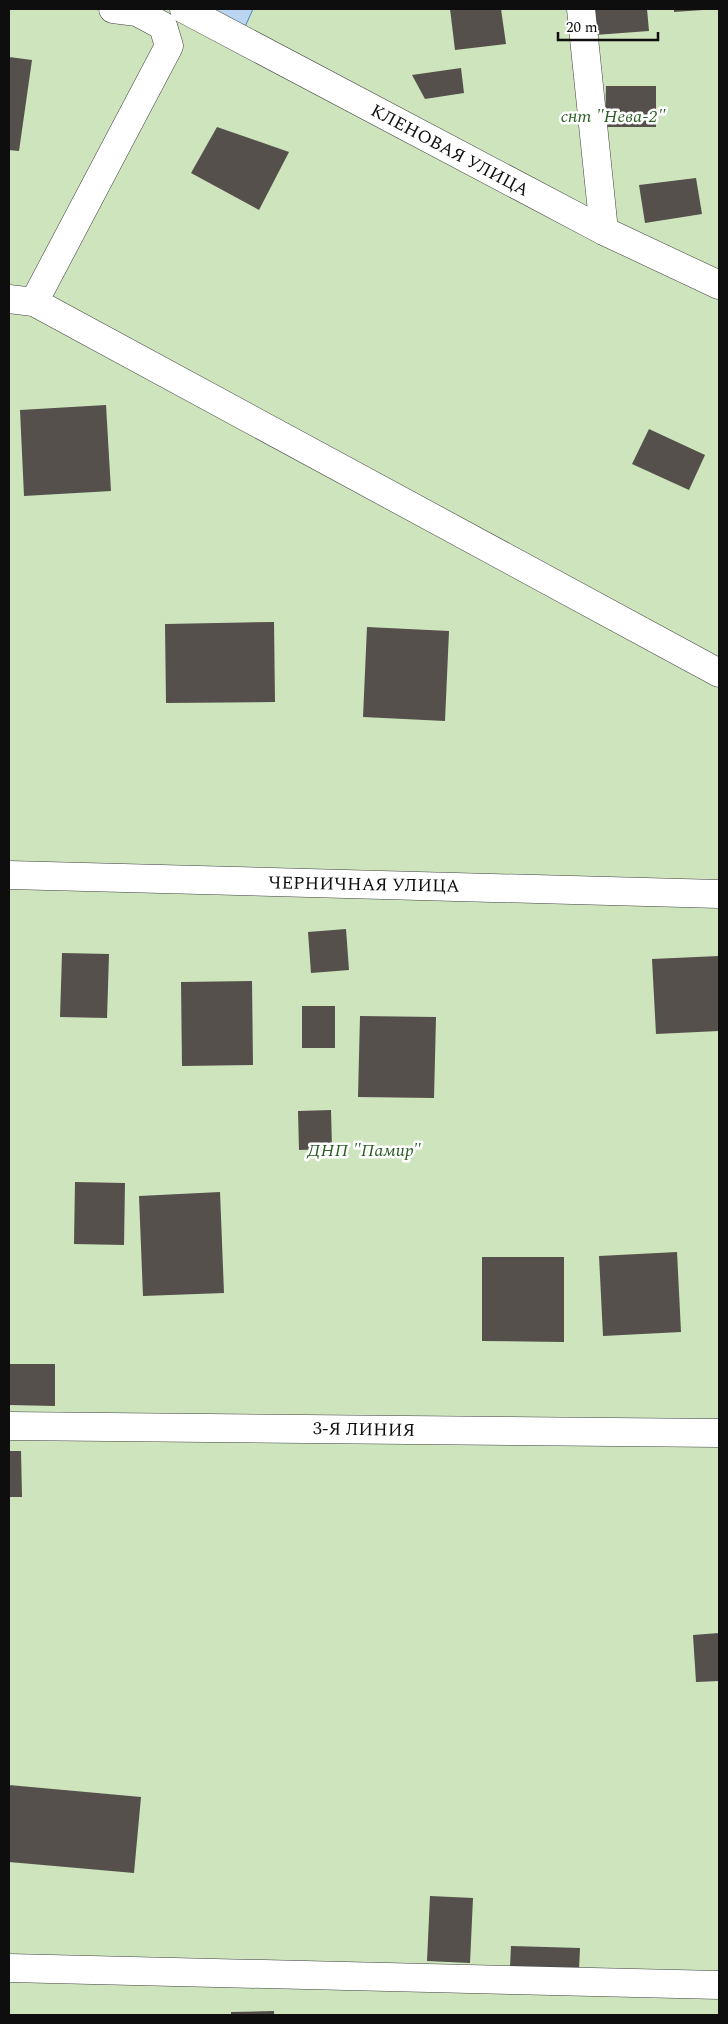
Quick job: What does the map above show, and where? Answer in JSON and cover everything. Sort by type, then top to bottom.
[{"type":"street","points":[[113,9],[137,12],[163,26],[169,46],[22,301],[719,672]]},
{"type":"street","name":"КЛЕНОВАЯ УЛИЦА","points":[[184,9],[604,231],[719,285]]},
{"type":"street","points":[[581,9],[604,231]]},
{"type":"street","name":"ЧЕРНИЧНАЯ УЛИЦА","points":[[9,875],[719,894]]},
{"type":"street","name":"3-Я ЛИНИЯ","points":[[9,1426],[719,1433]]},
{"type":"street","points":[[9,1968],[719,1985]]},
{"type":"green space","name":"ДНП \"Памир\"","points":[[9,9],[193,9],[244,29],[253,9],[719,9],[719,2015],[9,2015]]},
{"type":"water","points":[[193,9],[253,9],[244,29]]},
{"type":"building","points":[[450,9],[501,9],[506,44],[455,50]]},
{"type":"building","points":[[593,9],[647,9],[649,31],[595,35]]},
{"type":"building","points":[[674,9],[703,9],[703,10],[674,12]]},
{"type":"building","points":[[9,57],[32,60],[19,151],[9,150]]},
{"type":"building","points":[[461,68],[464,93],[425,99],[412,75]]},
{"type":"building","points":[[606,86],[656,86],[656,127],[605,127]]},
{"type":"building","points":[[217,127],[289,152],[259,210],[191,173]]},
{"type":"building","points":[[696,178],[702,214],[645,223],[639,185]]},
{"type":"building","points":[[106,405],[111,491],[24,496],[20,410]]},
{"type":"building","points":[[649,429],[705,455],[689,490],[632,464]]},
{"type":"building","points":[[274,622],[275,702],[166,703],[165,624]]},
{"type":"building","points":[[367,627],[449,631],[445,721],[363,717]]},
{"type":"building","points":[[346,929],[349,970],[311,973],[308,932]]},
{"type":"building","points":[[62,953],[109,954],[107,1018],[60,1017]]},
{"type":"building","points":[[719,956],[719,1031],[656,1034],[652,959]]},
{"type":"building","points":[[252,981],[253,1065],[182,1066],[181,982]]},
{"type":"building","points":[[302,1006],[335,1006],[335,1048],[302,1048]]},
{"type":"building","points":[[360,1016],[436,1017],[434,1098],[358,1097]]},
{"type":"building","points":[[331,1110],[332,1149],[299,1150],[298,1111]]},
{"type":"building","points":[[75,1182],[125,1183],[124,1245],[74,1244]]},
{"type":"building","points":[[220,1192],[224,1293],[143,1296],[139,1196]]},
{"type":"building","points":[[677,1252],[681,1332],[603,1336],[599,1256]]},
{"type":"building","points":[[482,1257],[564,1257],[564,1342],[482,1341]]},
{"type":"building","points":[[9,1364],[55,1364],[55,1406],[9,1405]]},
{"type":"building","points":[[9,1451],[21,1451],[22,1497],[9,1497]]},
{"type":"building","points":[[719,1633],[719,1681],[696,1682],[693,1635]]},
{"type":"building","points":[[9,1785],[141,1797],[134,1873],[9,1862]]},
{"type":"building","points":[[430,1896],[473,1898],[470,1963],[427,1961]]},
{"type":"building","points":[[511,1946],[580,1948],[579,1970],[510,1967]]},
{"type":"building","points":[[274,2011],[274,2015],[231,2015],[231,2012]]},
{"type":"park label","name":"снт \"Нева-2\"","points":[[613,116]]}]
